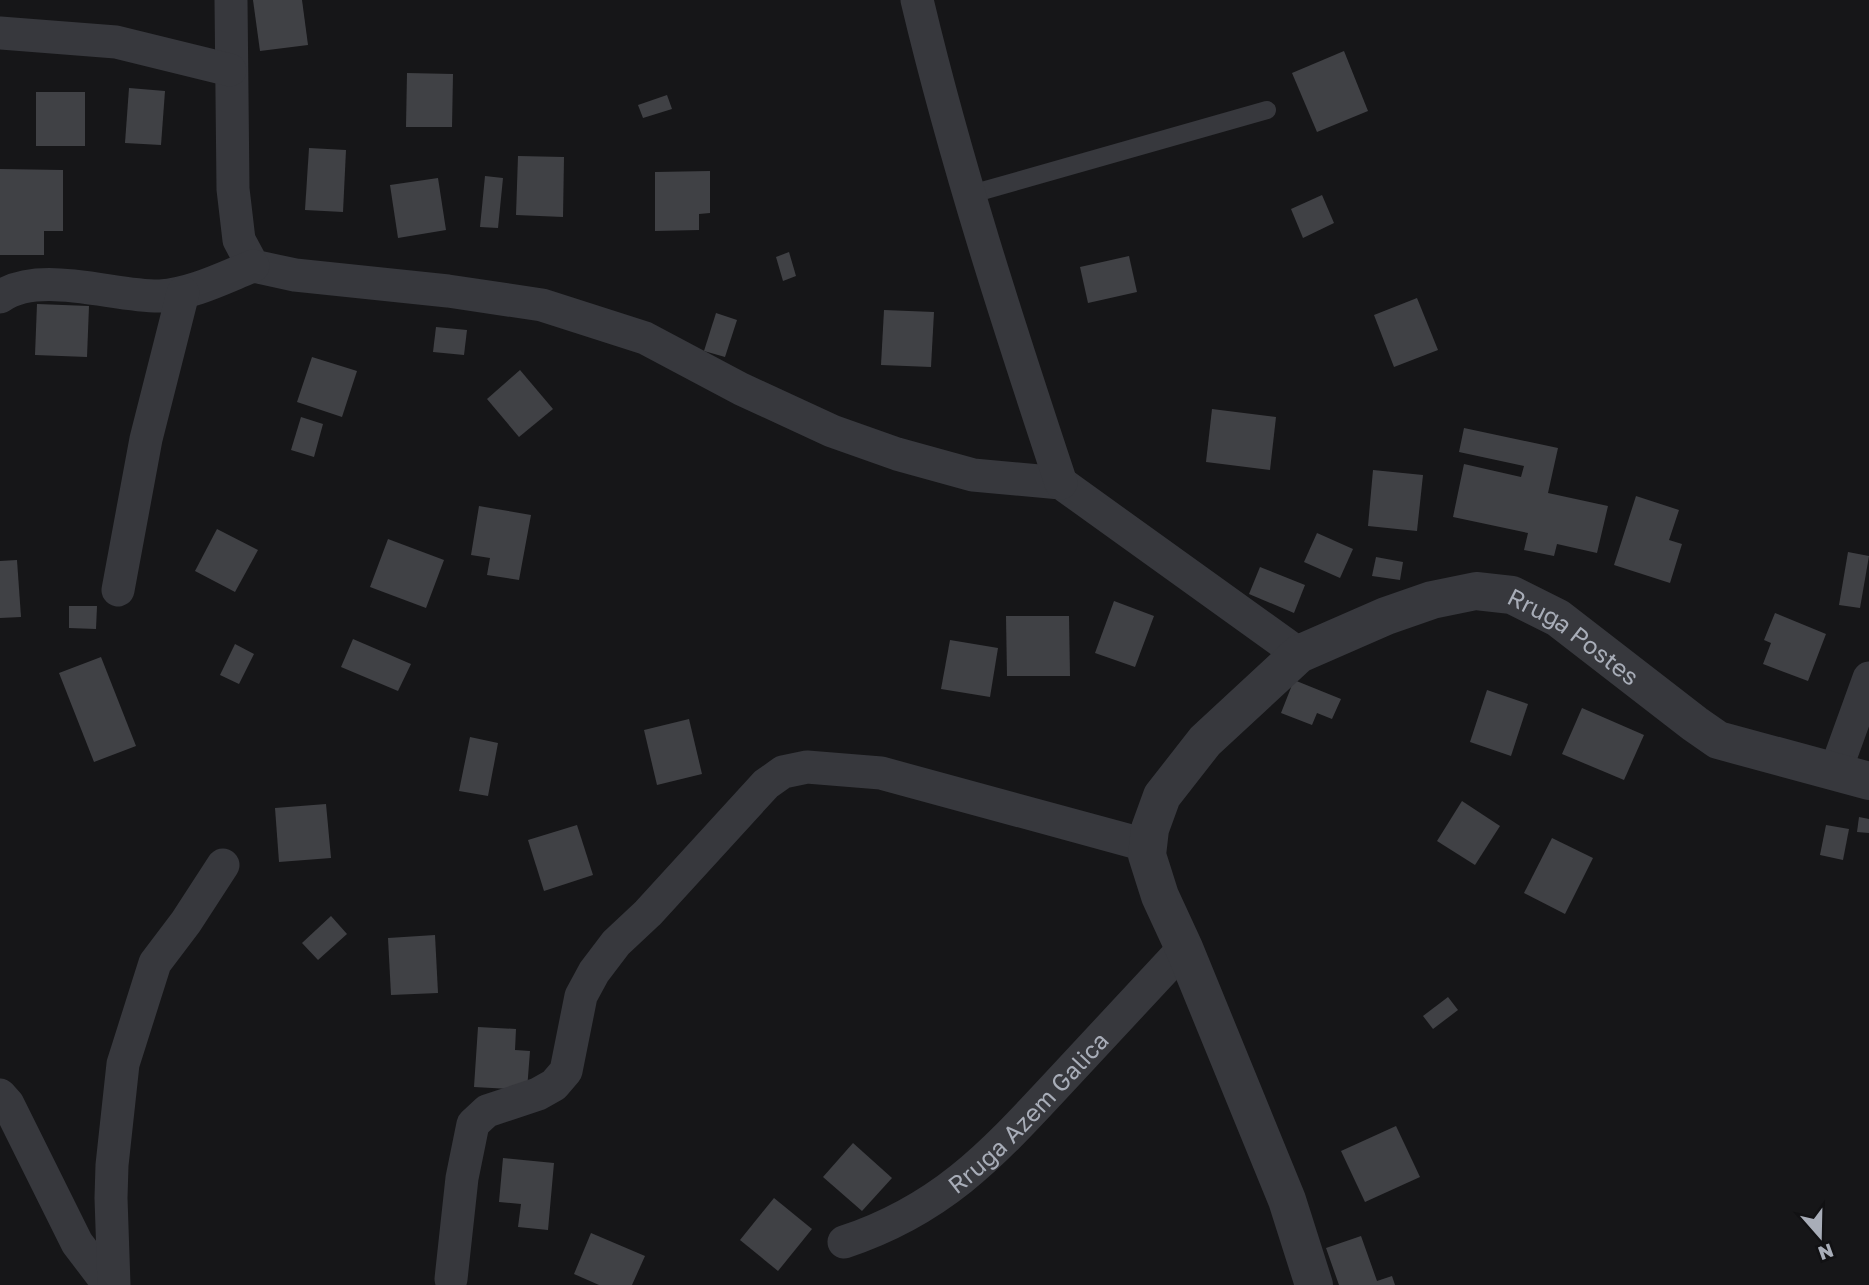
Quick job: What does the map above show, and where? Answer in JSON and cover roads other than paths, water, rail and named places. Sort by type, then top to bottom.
[{"type":"street","points":[[231,0],[233,189],[239,240],[253,266]]},
{"type":"street","points":[[917,0],[939,94],[968,195],[1061,483]]},
{"type":"street","points":[[0,33],[116,43],[173,54],[230,70]]},
{"type":"street","points":[[3,292],[29,285],[158,296],[183,293],[253,266],[295,275],[542,305],[645,338],[741,389],[832,431],[897,454],[973,475],[1061,483],[1299,654],[1205,741],[1161,796],[1150,829],[1147,855],[1160,896],[1184,948],[1287,1200],[1314,1285]]},
{"type":"street","points":[[118,590],[146,439],[183,293]]},
{"type":"street","name":"Rruga Postes","points":[[1299,654],[1386,616],[1433,600],[1476,591],[1511,595],[1558,618],[1718,740],[1852,776],[1869,678]]},
{"type":"street","points":[[451,1279],[462,1178],[473,1124],[487,1111],[538,1094],[554,1085],[566,1071],[581,996],[594,972],[616,943],[648,913],[766,784],[783,772],[807,767],[881,773],[1149,846]]},
{"type":"street","points":[[112,1285],[110,1198],[123,1064],[155,963],[223,865]]},
{"type":"street","name":"Rruga Azem Galica","points":[[844,1242],[878,1231],[913,1213],[962,1179],[997,1148],[1184,948]]},
{"type":"street","points":[[0,1096],[8,1104],[77,1243],[112,1285]]},
{"type":"lane","points":[[968,195],[1266,110]]}]
